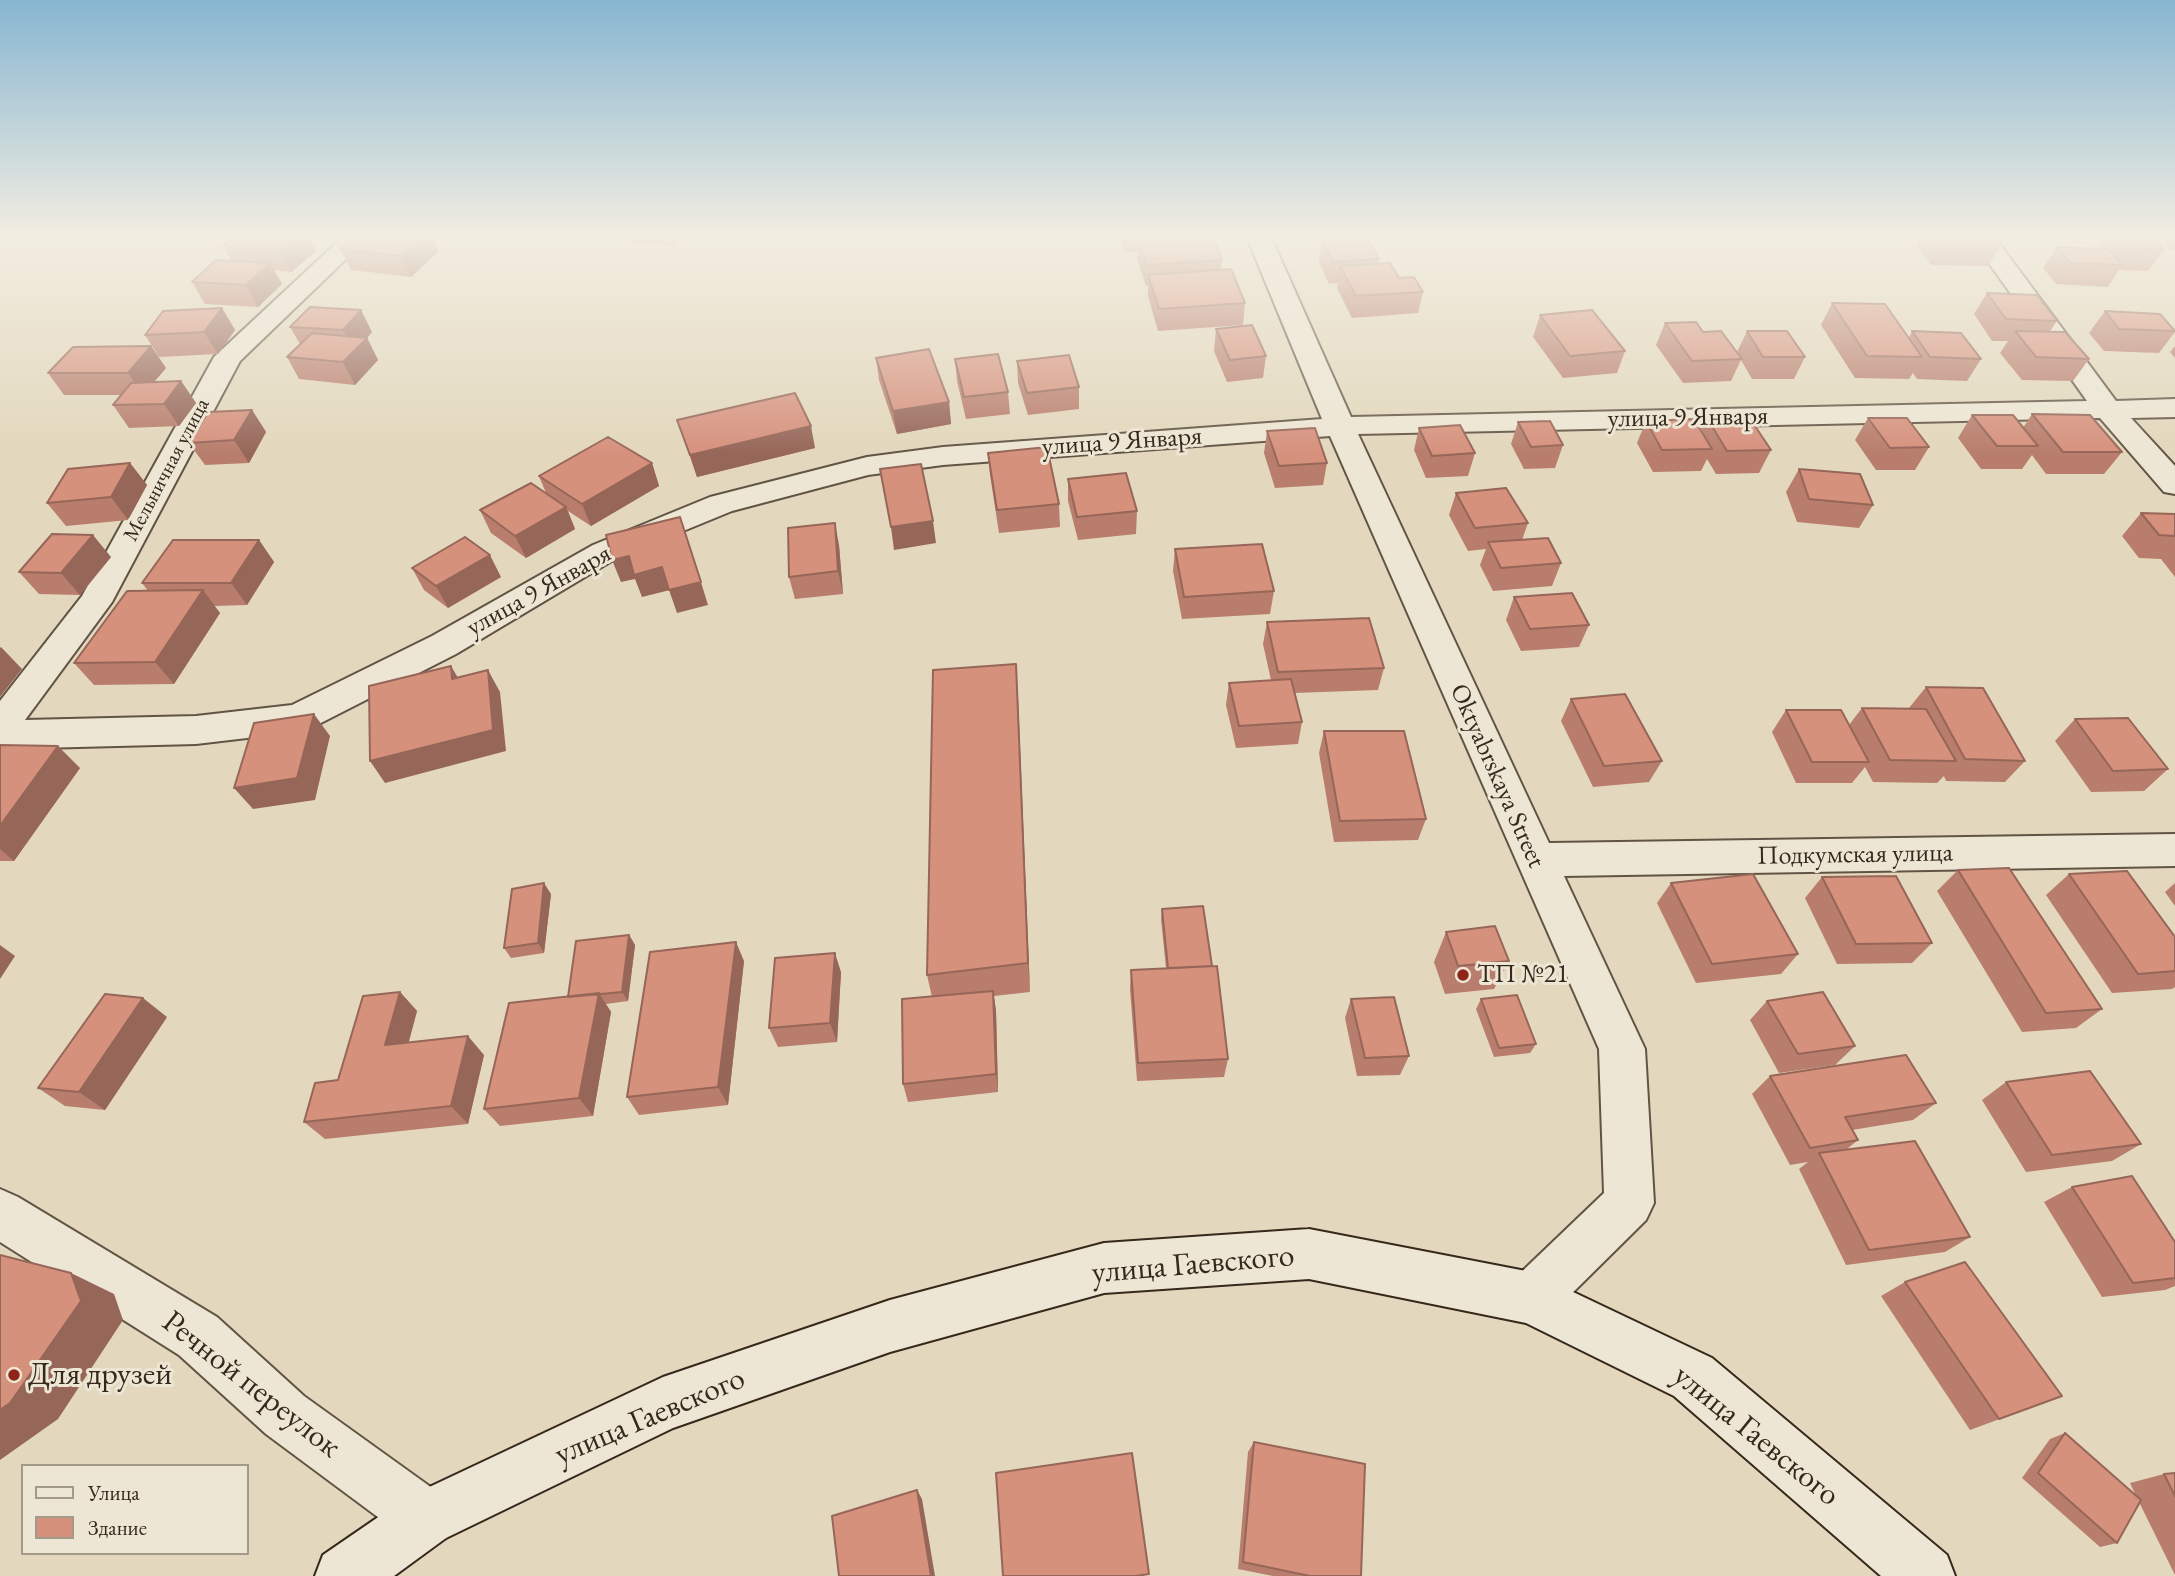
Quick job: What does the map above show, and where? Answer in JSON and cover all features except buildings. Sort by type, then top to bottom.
[{"type":"street","name":"Мельничная улица","points":[[0,727],[95,602],[228,357],[280,309]]},
{"type":"street","name":"Oktyabrskaya Street","points":[[1290,309],[1340,426],[1622,1049],[1629,1203],[1531,1298]]},
{"type":"street","points":[[2034,309],[2106,407],[2175,485]]},
{"type":"street","name":"улица 9 Января","points":[[0,735],[196,730],[298,718],[444,645],[604,552],[721,504],[867,466],[943,456],[1340,426],[2106,407],[2175,408]]},
{"type":"street","name":"Подкумская улица","points":[[1535,860],[2175,850]]},
{"type":"street","name":"Речной переулок","points":[[0,1214],[198,1336],[285,1415],[426,1518]]},
{"type":"street","name":"улица Гаевского","points":[[344,1576],[426,1518],[663,1404],[890,1326],[1104,1268],[1309,1254],[1531,1298],[1693,1377],[1926,1576]]},
{"type":"place","name":"ТП №21","points":[[1463,975]]},
{"type":"place","name":"Для друзей","points":[[14,1375]]}]
